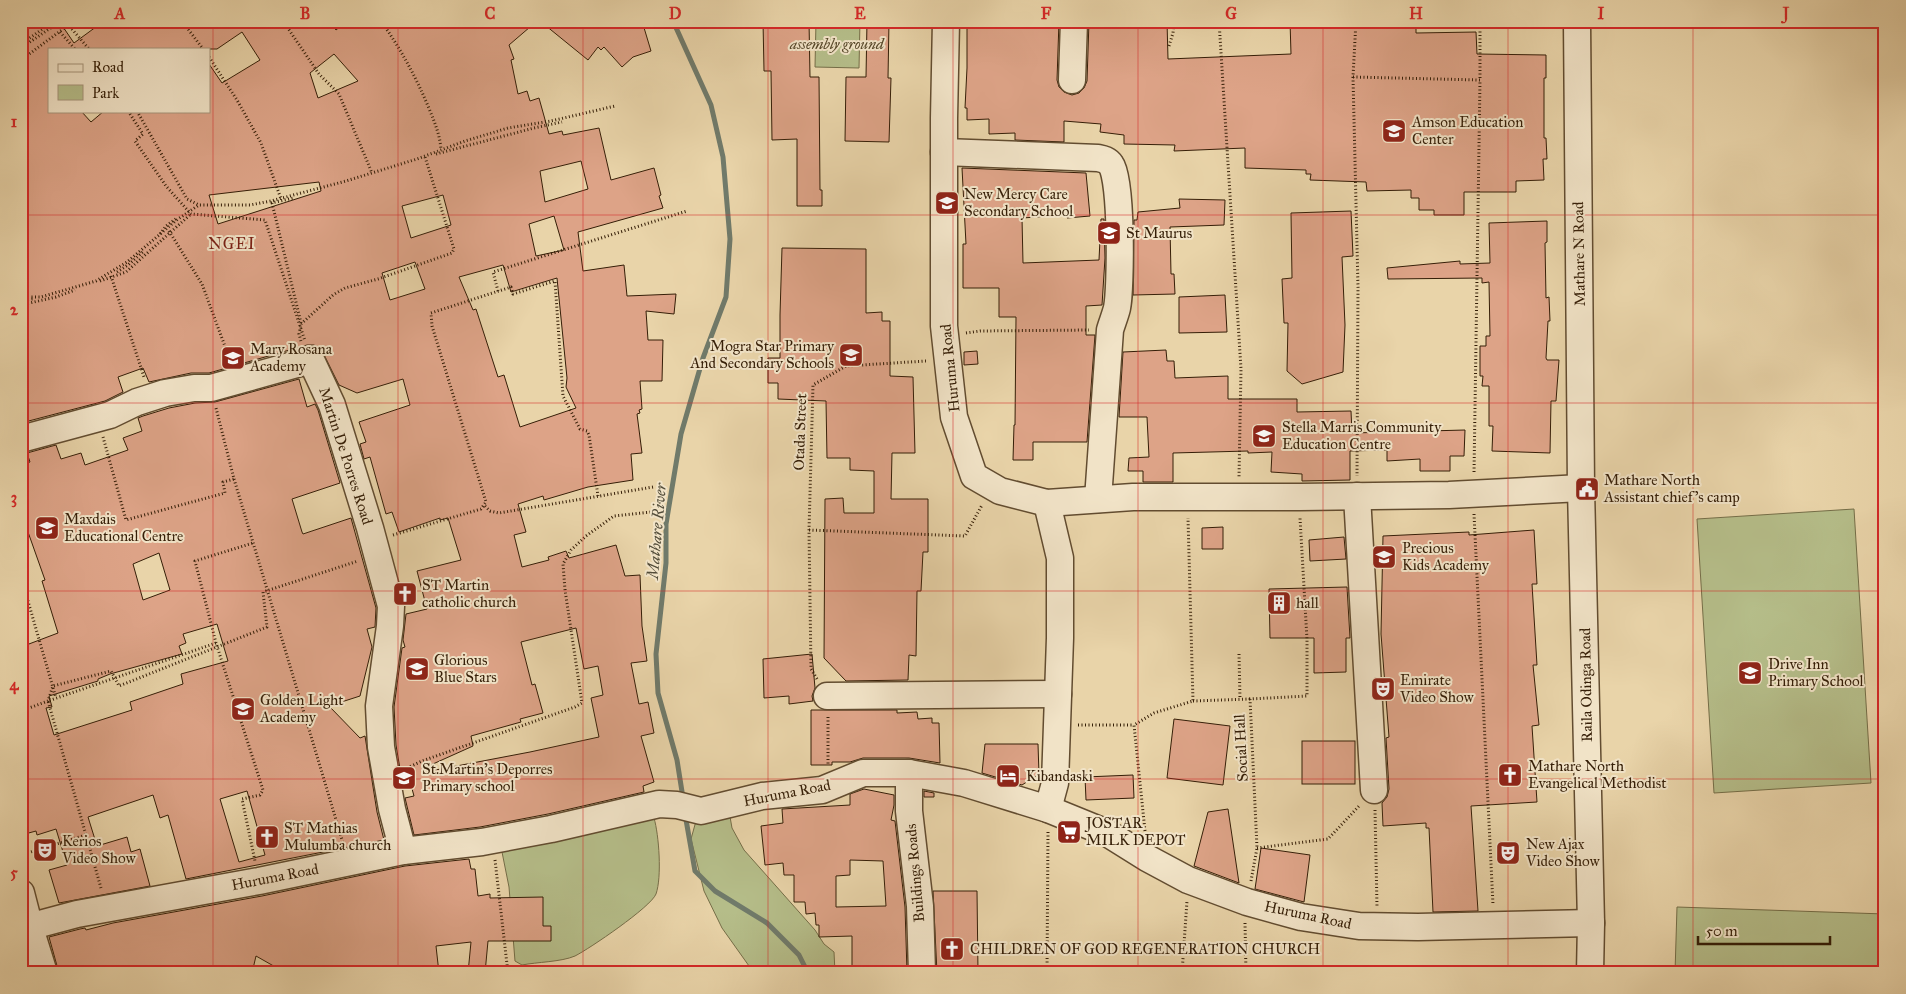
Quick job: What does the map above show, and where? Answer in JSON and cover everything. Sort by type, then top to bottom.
[{"type":"street","name":"Huruma Road","points":[[946,21],[944,152],[947,348],[954,417],[974,476],[1000,491],[1047,503],[1134,497],[1473,494],[1581,488]]},
{"type":"street","points":[[1072,80],[1074,21]]},
{"type":"street","name":"Mathare N Road","points":[[1576,21],[1581,488]]},
{"type":"street","points":[[944,152],[1098,158],[1105,159],[1111,164],[1114,172],[1117,198],[1119,272],[1117,307],[1110,330],[1098,500]]},
{"type":"street","points":[[21,439],[98,419],[137,402],[165,393],[194,388],[211,388],[307,361]]},
{"type":"street","name":"Martin De Porres Road","points":[[307,361],[332,405],[383,546],[390,606],[390,626],[379,706],[382,747],[392,809],[403,850]]},
{"type":"street","name":"Raila Odinga Road","points":[[1581,488],[1591,923],[1590,973]]},
{"type":"street","points":[[1357,496],[1374,790]]},
{"type":"street","points":[[1047,503],[1060,558],[1058,725],[1055,783],[1048,809]]},
{"type":"street","points":[[827,696],[1058,694]]},
{"type":"street","name":"Huruma Road","points":[[25,929],[77,914],[259,881],[403,850],[488,841],[551,829],[659,804],[689,808],[762,796],[822,790],[863,773],[909,773],[964,783],[1048,809],[1107,833],[1148,858],[1247,911],[1359,926],[1591,923]]},
{"type":"street","name":"Buildings Roads","points":[[909,773],[909,811],[920,906],[922,973]]},
{"type":"street","points":[[21,893],[25,929],[44,973]]},
{"type":"path","points":[[21,44],[54,21]]},
{"type":"path","points":[[21,48],[61,21]]},
{"type":"path","points":[[65,21],[71,23],[88,48]]},
{"type":"path","points":[[182,21],[202,48]]},
{"type":"path","points":[[283,21],[319,74],[339,94],[372,173]]},
{"type":"path","points":[[381,21],[403,52],[418,82],[440,136],[441,150]]},
{"type":"path","points":[[1169,46],[1174,21]]},
{"type":"path","points":[[1219,21],[1241,369],[1238,497]]},
{"type":"path","points":[[1356,21],[1354,77],[1358,287],[1357,496]]},
{"type":"path","points":[[1480,21],[1473,494],[1494,925]]},
{"type":"path","points":[[21,60],[71,23]]},
{"type":"path","points":[[60,32],[74,48]]},
{"type":"path","points":[[210,59],[237,100],[261,143],[281,199]]},
{"type":"path","points":[[1354,77],[1480,80]]},
{"type":"path","points":[[272,202],[425,158],[441,150],[508,128],[551,121],[615,106]]},
{"type":"path","points":[[129,112],[143,134],[135,141],[166,186],[189,212],[265,220],[301,326]]},
{"type":"path","points":[[138,112],[187,199],[198,205],[226,203],[250,207],[448,150],[562,122]]},
{"type":"path","points":[[272,202],[301,326],[307,361],[301,362],[305,350],[299,334],[301,326],[333,295],[345,288],[378,279],[452,253],[454,249],[425,158]]},
{"type":"path","points":[[21,299],[41,298],[98,283],[110,274],[128,265],[167,228],[198,205]]},
{"type":"path","points":[[498,291],[493,272],[687,211]]},
{"type":"path","points":[[21,305],[56,297],[126,272],[189,212]]},
{"type":"path","points":[[167,228],[202,284],[232,368]]},
{"type":"path","points":[[110,274],[144,374],[144,382]]},
{"type":"path","points":[[598,496],[589,435],[587,431],[580,429],[563,396],[555,281],[513,294],[511,287],[431,313],[430,317],[486,502],[485,506],[490,511],[499,513],[653,487]]},
{"type":"path","points":[[947,348],[960,334],[980,331],[1110,330]]},
{"type":"path","name":"Otada Street","points":[[827,696],[811,670],[808,530],[813,385],[846,366],[940,360],[947,348]]},
{"type":"path","points":[[211,388],[234,479],[348,863]]},
{"type":"path","points":[[98,419],[126,520],[226,493],[223,482],[234,479]]},
{"type":"path","points":[[808,530],[965,536],[986,497],[990,485]]},
{"type":"path","name":"Social Hall","points":[[1246,973],[1247,911],[1256,848],[1250,699],[1307,696],[1300,497]]},
{"type":"path","points":[[1188,498],[1193,702]]},
{"type":"path","points":[[53,686],[111,671],[119,686],[216,645],[267,626],[264,592],[383,546],[396,534],[481,509],[485,506]]},
{"type":"path","points":[[404,770],[422,761],[582,703],[565,590],[564,564],[571,550],[586,536],[614,516],[651,512]]},
{"type":"path","points":[[253,543],[195,561],[216,645],[263,790],[260,795],[242,799],[259,881]]},
{"type":"path","points":[[21,578],[56,698]]},
{"type":"path","points":[[21,711],[216,645]]},
{"type":"path","points":[[1239,654],[1240,699]]},
{"type":"path","points":[[53,686],[48,701],[107,910]]},
{"type":"path","points":[[827,696],[828,766]]},
{"type":"path","points":[[1058,725],[1134,725],[1154,713],[1193,702],[1250,699]]},
{"type":"path","points":[[1134,725],[1148,858]]},
{"type":"path","points":[[1256,848],[1328,839],[1374,790]]},
{"type":"path","points":[[1374,790],[1377,926]]},
{"type":"path","points":[[1047,973],[1048,809]]},
{"type":"path","points":[[21,856],[86,835]]},
{"type":"path","points":[[488,841],[495,854],[508,973]]},
{"type":"path","points":[[1182,973],[1188,880]]},
{"type":"green space","name":"assembly ground","points":[[816,21],[860,21],[859,68],[815,67]]},
{"type":"green space","points":[[1854,509],[1871,783],[1714,793],[1697,519]]},
{"type":"green space","points":[[729,811],[732,828],[744,850],[815,930],[824,944],[834,952],[835,973],[754,973],[722,928],[704,891],[691,839],[696,821]]},
{"type":"green space","points":[[654,818],[658,845],[659,877],[656,894],[652,900],[619,927],[575,956],[556,961],[522,965],[515,961],[509,887],[501,847]]},
{"type":"green space","points":[[1677,907],[1885,914],[1885,973],[1675,973]]},
{"type":"building","points":[[21,21],[59,21],[74,43],[104,21],[329,21],[336,30],[347,21],[537,21],[509,45],[514,59],[511,60],[518,94],[527,91],[530,101],[539,98],[549,134],[562,131],[563,135],[599,128],[611,180],[654,168],[661,195],[659,196],[663,208],[578,232],[583,271],[624,265],[627,296],[676,294],[674,314],[646,311],[648,340],[663,340],[662,381],[640,381],[642,409],[637,414],[642,453],[631,454],[633,480],[588,487],[544,500],[543,496],[518,504],[526,532],[514,535],[522,567],[549,560],[548,557],[566,551],[569,558],[616,545],[625,576],[640,575],[642,626],[647,661],[631,663],[639,704],[648,702],[654,733],[641,736],[654,782],[643,786],[644,792],[548,814],[480,827],[414,835],[405,798],[414,796],[406,767],[400,769],[396,745],[394,707],[402,648],[405,647],[403,640],[406,614],[427,609],[417,571],[461,560],[448,518],[440,520],[440,518],[399,532],[392,512],[386,514],[370,457],[364,459],[360,444],[366,442],[359,422],[410,405],[403,379],[357,393],[339,385],[321,349],[314,345],[307,345],[209,373],[191,373],[149,382],[143,368],[118,377],[123,392],[105,401],[21,423],[21,365],[26,364],[21,348]],"holes":[[[334,54],[358,81],[318,98],[310,73]],[[581,161],[588,189],[545,202],[540,171]],[[319,182],[321,191],[218,224],[209,195]],[[443,195],[451,225],[411,238],[402,206]],[[554,216],[564,250],[536,256],[529,224]],[[415,262],[425,289],[390,300],[382,273]],[[503,265],[511,292],[557,278],[567,378],[566,387],[576,408],[520,427],[504,375],[498,377],[476,309],[473,310],[459,277]],[[576,628],[584,669],[598,666],[603,695],[591,698],[599,737],[425,772],[424,768],[473,746],[471,736],[521,722],[520,719],[543,713],[535,684],[532,685],[521,642]]]},
{"type":"building","points":[[540,21],[642,21],[651,51],[633,57],[622,67],[604,47],[601,50],[598,47],[588,60]]},
{"type":"building","points":[[763,21],[809,21],[810,77],[819,77],[820,190],[822,190],[822,206],[797,206],[797,139],[772,140],[771,71],[764,71]]},
{"type":"building","points":[[867,21],[889,21],[888,78],[891,78],[889,142],[845,141],[846,77],[866,77]]},
{"type":"building","points":[[967,21],[1059,21],[1057,80],[1059,87],[1064,92],[1072,95],[1079,93],[1087,81],[1089,21],[1123,23],[1123,21],[1167,21],[1168,59],[1291,54],[1290,21],[1412,21],[1411,26],[1416,26],[1416,33],[1476,32],[1477,54],[1546,55],[1544,138],[1546,138],[1547,159],[1543,159],[1544,180],[1516,181],[1516,192],[1464,192],[1464,215],[1434,215],[1434,210],[1419,210],[1419,198],[1411,198],[1411,190],[1367,191],[1366,182],[1310,180],[1311,174],[1306,174],[1306,170],[1245,168],[1245,148],[1174,151],[1175,145],[1124,144],[1124,135],[1100,132],[1101,124],[1064,121],[1064,142],[1015,140],[1015,133],[989,134],[989,119],[967,120],[967,108],[965,108]]},
{"type":"building","points":[[962,168],[1086,173],[1090,216],[1067,218],[1066,215],[1022,218],[1023,263],[1099,260],[1101,219],[1104,219],[1105,258],[1102,305],[1086,306],[1086,335],[1095,335],[1087,442],[1033,442],[1033,460],[1013,460],[1016,317],[999,317],[999,288],[963,288],[963,244],[966,244]]},
{"type":"building","points":[[1179,199],[1225,200],[1224,225],[1170,227],[1171,274],[1174,274],[1175,294],[1133,295],[1134,220],[1137,220],[1138,212],[1180,208]]},
{"type":"building","points":[[1351,211],[1353,256],[1342,257],[1345,325],[1343,372],[1302,384],[1287,371],[1288,323],[1284,323],[1282,279],[1292,278],[1291,213]]},
{"type":"building","points":[[1547,221],[1547,242],[1545,243],[1546,298],[1549,297],[1550,321],[1548,321],[1546,358],[1547,360],[1559,360],[1556,401],[1551,401],[1550,453],[1492,451],[1493,426],[1489,426],[1489,386],[1482,386],[1483,376],[1480,376],[1480,346],[1486,346],[1486,336],[1490,336],[1489,282],[1482,283],[1482,278],[1388,279],[1387,268],[1460,261],[1460,264],[1490,263],[1489,223]]},
{"type":"building","points":[[782,248],[866,249],[866,313],[882,312],[882,321],[890,321],[890,376],[913,377],[915,453],[892,453],[891,499],[928,499],[928,552],[923,552],[921,591],[917,591],[916,656],[909,655],[908,680],[846,681],[824,658],[825,499],[843,498],[844,513],[874,513],[874,471],[850,470],[850,458],[827,458],[826,401],[778,399],[778,383],[768,383],[768,358],[780,358]]},
{"type":"building","points":[[1225,295],[1227,332],[1179,333],[1179,297]]},
{"type":"building","points":[[1166,350],[1167,361],[1174,361],[1175,378],[1228,376],[1228,399],[1297,399],[1297,412],[1351,411],[1352,433],[1465,430],[1464,456],[1450,456],[1450,471],[1420,471],[1420,459],[1387,461],[1387,450],[1350,451],[1350,480],[1302,481],[1302,474],[1271,472],[1272,452],[1173,453],[1173,482],[1143,482],[1143,471],[1128,471],[1129,458],[1149,457],[1147,417],[1119,417],[1123,352]]},
{"type":"building","points":[[977,351],[978,364],[964,365],[964,352]]},
{"type":"building","points":[[299,379],[307,407],[315,404],[318,410],[340,483],[292,499],[303,534],[351,518],[376,608],[375,627],[367,629],[372,647],[360,696],[329,706],[360,738],[365,736],[377,812],[384,840],[186,879],[168,815],[160,818],[153,795],[88,817],[97,846],[127,837],[131,852],[140,849],[150,886],[59,903],[49,870],[67,865],[56,829],[37,835],[36,831],[25,834],[21,821],[21,647],[58,633],[42,581],[45,580],[28,532],[25,533],[21,520],[21,465],[30,462],[27,453],[56,445],[61,459],[81,453],[85,465],[128,450],[123,438],[142,431],[138,418],[169,408],[195,403],[215,402]],"holes":[[[159,553],[170,590],[143,600],[133,564]],[[217,624],[228,661],[181,674],[183,684],[130,702],[132,710],[54,735],[46,708],[52,707],[49,696],[98,681],[98,679],[110,674],[182,654],[179,646],[186,643],[183,634]],[[247,791],[265,855],[239,862],[220,799]]]},
{"type":"building","points":[[1223,527],[1223,549],[1202,549],[1202,528]]},
{"type":"building","points":[[1534,530],[1537,584],[1532,584],[1537,665],[1533,665],[1539,725],[1532,726],[1537,802],[1471,806],[1478,911],[1433,912],[1429,828],[1426,828],[1426,823],[1383,826],[1382,803],[1387,797],[1389,789],[1386,738],[1389,737],[1381,634],[1383,536],[1469,532],[1469,535]]},
{"type":"building","points":[[1344,537],[1346,559],[1310,561],[1309,540]]},
{"type":"building","points":[[1347,587],[1350,638],[1346,638],[1346,672],[1314,673],[1314,638],[1270,638],[1269,589]]},
{"type":"building","points":[[812,654],[815,688],[812,696],[813,701],[789,704],[789,696],[764,698],[763,659]]},
{"type":"building","points":[[811,710],[897,710],[897,713],[917,712],[918,719],[932,718],[932,723],[939,723],[940,763],[909,758],[863,758],[850,762],[832,762],[832,765],[811,765]]},
{"type":"building","points":[[1174,719],[1230,726],[1223,785],[1167,778]]},
{"type":"building","points":[[1302,741],[1355,741],[1355,784],[1302,784]]},
{"type":"building","points":[[985,744],[1038,744],[1039,774],[1022,785],[982,773]]},
{"type":"building","points":[[1133,775],[1134,798],[1086,800],[1085,777]]},
{"type":"building","points":[[864,789],[894,795],[891,820],[895,821],[905,907],[907,972],[852,973],[852,936],[819,937],[819,925],[816,925],[815,913],[806,914],[805,902],[794,902],[794,875],[784,875],[783,863],[765,865],[761,826],[783,823],[782,809],[850,805],[850,794]],"holes":[[[850,860],[883,861],[886,906],[836,907],[836,876],[850,875]]]},
{"type":"building","points":[[924,791],[934,793],[934,797],[924,797]]},
{"type":"building","points":[[1228,809],[1239,883],[1194,866],[1208,812]]},
{"type":"building","points":[[1261,848],[1310,855],[1304,902],[1255,889]]},
{"type":"building","points":[[469,859],[471,869],[475,869],[478,896],[490,894],[490,898],[543,897],[543,926],[551,926],[551,941],[488,941],[485,973],[468,973],[471,942],[436,946],[439,973],[286,973],[256,956],[252,973],[184,973],[167,971],[167,973],[59,973],[49,937],[85,928],[86,930],[113,923],[262,896],[405,866]]},
{"type":"building","points":[[933,891],[977,891],[978,973],[937,973]]},
{"type":"waterway","name":"Mathare River","points":[[673,21],[711,105],[723,157],[730,239],[726,297],[703,358],[681,434],[666,524],[666,563],[656,654],[658,693],[677,760],[683,798]]},
{"type":"waterway","name":"Mathare River","points":[[685,814],[695,871],[715,891],[767,923],[799,955],[808,973]]},
{"type":"place","name":"Amson Education Center","points":[[1394,131]]},
{"type":"place","name":"New Mercy Care Secondary School","points":[[947,203]]},
{"type":"place","name":"St Maurus","points":[[1109,233]]},
{"type":"place","name":"Mogra Star Primary And Secondary Schools","points":[[851,355]]},
{"type":"place","name":"Mary Rosana Academy","points":[[233,358]]},
{"type":"place","name":"Stella Marris Community Education Centre","points":[[1264,436]]},
{"type":"place","name":"Mathare North Assistant chief's camp","points":[[1587,489]]},
{"type":"place","name":"Maxdais Educational Centre","points":[[47,528]]},
{"type":"place","name":"Precious Kids Academy","points":[[1384,557]]},
{"type":"place","name":"ST Martin catholic church","points":[[405,594]]},
{"type":"place","name":"hall","points":[[1279,603]]},
{"type":"place","name":"Glorious Blue Stars","points":[[417,669]]},
{"type":"place","name":"Drive Inn Primary School","points":[[1750,673]]},
{"type":"place","name":"Emirate Video Show","points":[[1383,689]]},
{"type":"place","name":"Golden Light Academy","points":[[243,709]]},
{"type":"place","name":"Mathare North Evangelical Methodist","points":[[1510,775]]},
{"type":"place","name":"Kibandaski","points":[[1008,776]]},
{"type":"place","name":"St.Martin's Deporres Primary school","points":[[404,778]]},
{"type":"place","name":"JOSTAR MILK DEPOT","points":[[1069,832]]},
{"type":"place","name":"ST Mathias Mulumba church","points":[[267,837]]},
{"type":"place","name":"Kerios Video Show","points":[[45,850]]},
{"type":"place","name":"New Ajax Video Show","points":[[1508,853]]},
{"type":"place","name":"CHILDREN OF GOD REGENERATION CHURCH","points":[[952,949]]},
{"type":"district","name":"NGEI","points":[[232,243]]}]
